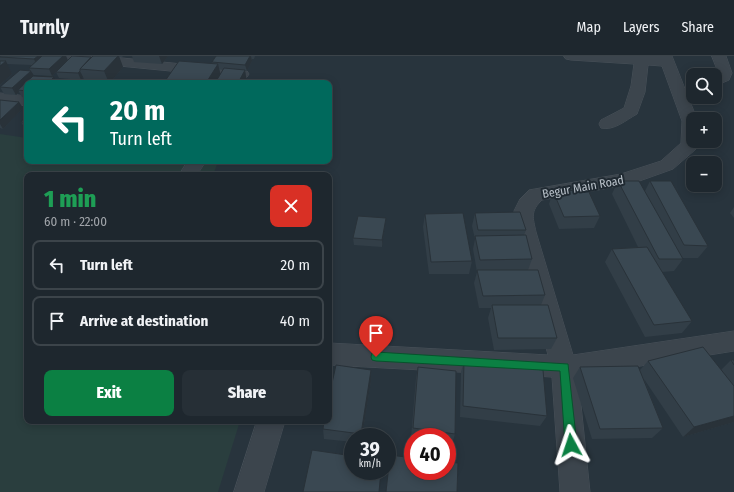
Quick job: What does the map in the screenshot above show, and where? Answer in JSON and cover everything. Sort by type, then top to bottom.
[{"type":"street","points":[[58,56],[128,59],[242,74]]},
{"type":"street","points":[[204,70],[214,56]]},
{"type":"street","points":[[571,56],[641,60],[666,59]]},
{"type":"street","points":[[719,56],[725,73],[724,77],[722,78]]},
{"type":"street","name":"Begur Main Road","points":[[666,59],[686,87]]},
{"type":"street","points":[[607,124],[631,111],[639,88],[641,60]]},
{"type":"street","points":[[0,98],[24,101]]},
{"type":"street","name":"Begur Main Road","points":[[575,492],[564,367],[522,213],[526,203],[536,194],[624,180],[667,165],[690,146],[688,104]]},
{"type":"street","points":[[332,354],[564,367],[675,351],[734,340]]},
{"type":"street","points":[[249,492],[270,424]]},
{"type":"green space","points":[[0,134],[24,138],[24,164],[217,164],[214,172],[24,172],[24,424],[239,424],[218,492],[0,492]]},
{"type":"building","points":[[0,56],[38,56],[34,59]]},
{"type":"building","points":[[42,56],[63,56],[49,69],[29,68]]},
{"type":"building","points":[[72,56],[91,57],[78,73],[56,72]]},
{"type":"building","points":[[93,56],[118,56],[104,71],[80,69]]},
{"type":"building","points":[[216,56],[250,56],[245,65],[212,62]]},
{"type":"building","points":[[0,61],[6,61],[0,66]]},
{"type":"building","points":[[179,61],[218,64],[208,80],[166,80]]},
{"type":"building","points":[[224,68],[245,70],[240,80],[217,80]]},
{"type":"building","points":[[20,70],[31,71],[12,88],[0,87]]},
{"type":"building","points":[[33,76],[54,77],[51,80],[29,80]]},
{"type":"building","points":[[24,84],[24,91],[18,90]]},
{"type":"building","points":[[0,100],[19,102],[0,120]]},
{"type":"building","points":[[618,181],[639,181],[683,259],[659,259]]},
{"type":"building","points":[[650,181],[671,181],[708,246],[684,245]]},
{"type":"building","points":[[588,190],[600,216],[564,217],[553,191]]},
{"type":"building","points":[[520,212],[526,230],[478,230],[475,213]]},
{"type":"building","points":[[463,213],[472,261],[431,262],[425,214]]},
{"type":"building","points":[[358,216],[386,218],[382,240],[353,238]]},
{"type":"building","points":[[526,235],[532,259],[480,260],[475,236]]},
{"type":"building","points":[[647,247],[692,321],[654,325],[612,249]]},
{"type":"building","points":[[477,270],[538,270],[545,295],[483,296]]},
{"type":"building","points":[[492,305],[548,305],[557,338],[498,338]]},
{"type":"building","points":[[703,347],[734,386],[734,416],[694,427],[648,361]]},
{"type":"building","points":[[464,361],[543,370],[547,416],[463,406]]},
{"type":"building","points":[[336,365],[371,370],[362,428],[344,428],[344,432],[323,429],[324,424],[332,424],[332,383]]},
{"type":"building","points":[[638,366],[663,428],[600,429],[580,367]]},
{"type":"building","points":[[418,367],[456,371],[455,428],[413,428]]},
{"type":"building","points":[[312,450],[344,455],[344,480],[380,480],[379,492],[303,492]]},
{"type":"building","points":[[396,456],[404,457],[404,480],[456,480],[456,463],[458,463],[457,492],[386,492],[387,480],[396,480]]},
{"type":"route","points":[[376,357],[564,367],[571,445]]}]
